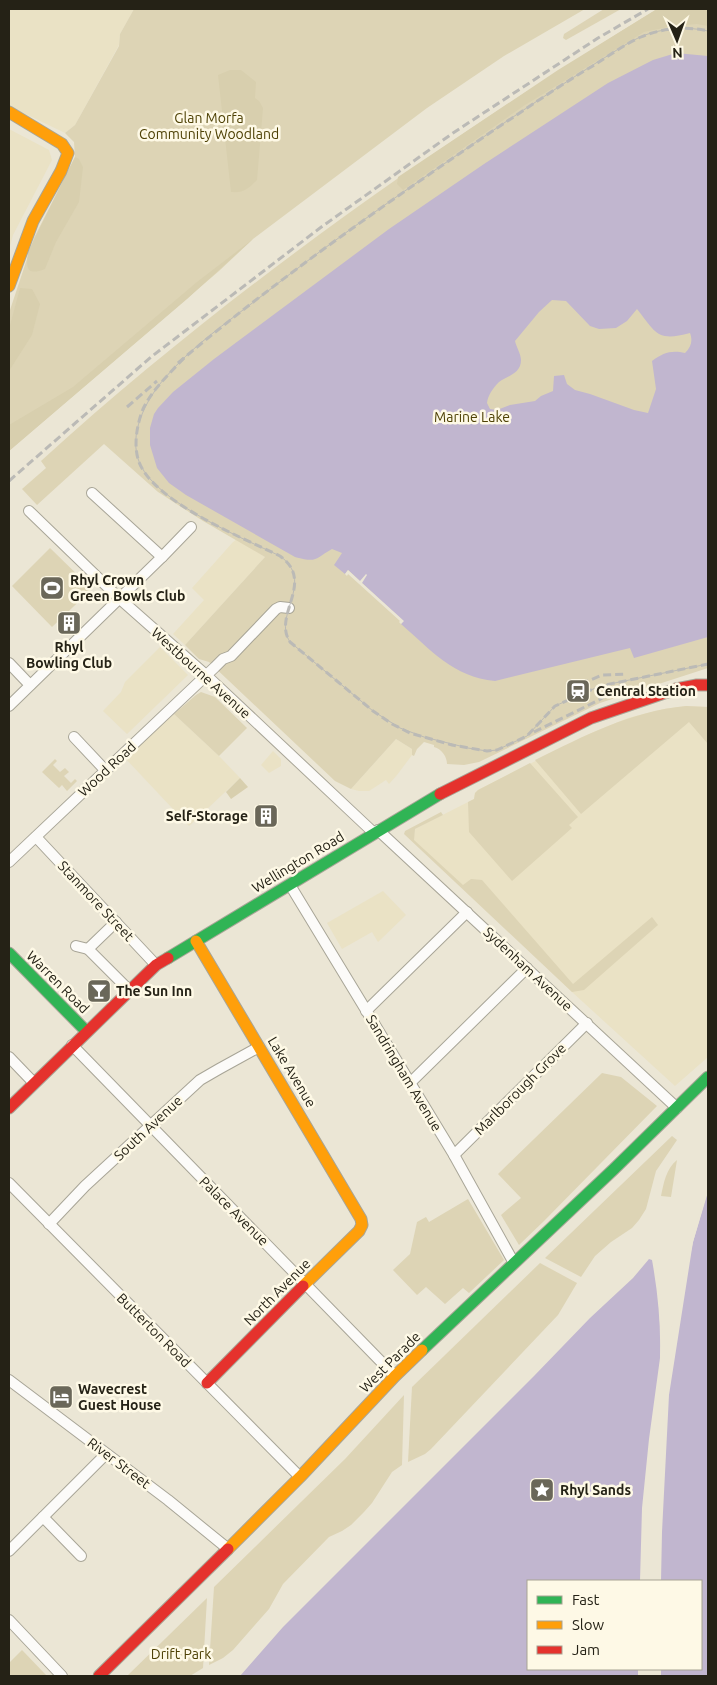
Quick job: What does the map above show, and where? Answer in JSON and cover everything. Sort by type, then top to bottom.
[{"type":"main road","points":[[9,112],[62,144],[68,153],[21,248],[9,286]]},
{"type":"main road","name":"Wellington Road","points":[[9,1108],[33,1082],[156,964],[290,885],[376,831],[452,788],[591,718],[676,689],[697,685],[708,686]]},
{"type":"main road","name":"Wellington Road","points":[[643,701],[708,696]]},
{"type":"main road","name":"Lake Avenue","points":[[196,941],[361,1219]]},
{"type":"main road","name":"Warren Road","points":[[9,953],[86,1031]]},
{"type":"main road","name":"West Parade","points":[[99,1676],[300,1477],[396,1376],[708,1077]]},
{"type":"main road","name":"North Avenue","points":[[207,1383],[359,1231],[362,1225],[361,1219]]},
{"type":"street","points":[[92,493],[162,557]]},
{"type":"street","name":"Westbourne Avenue","points":[[29,512],[120,599],[376,831]]},
{"type":"street","points":[[9,706],[120,599],[191,527]]},
{"type":"street","name":"Wood Road","points":[[9,862],[223,659],[230,656],[276,609],[290,608]]},
{"type":"street","points":[[9,663],[30,685]]},
{"type":"street","points":[[74,737],[105,770]]},
{"type":"street","name":"Sydenham Avenue","points":[[376,831],[467,912],[677,1108]]},
{"type":"street","name":"Stanmore Street","points":[[36,837],[156,964]]},
{"type":"street","name":"Sandringham Avenue","points":[[290,885],[454,1155],[514,1263]]},
{"type":"street","points":[[366,1011],[467,912]]},
{"type":"street","points":[[88,949],[116,922]]},
{"type":"street","points":[[76,946],[88,949],[129,990]]},
{"type":"street","points":[[410,1083],[527,968]]},
{"type":"street","name":"Marlborough Grove","points":[[454,1155],[587,1023]]},
{"type":"street","name":"Palace Avenue","points":[[72,1045],[150,1127],[396,1376]]},
{"type":"street","name":"South Avenue","points":[[49,1224],[85,1186],[200,1080],[259,1047]]},
{"type":"street","points":[[9,1057],[33,1082]]},
{"type":"street","name":"Butterton Road","points":[[9,1183],[300,1477]]},
{"type":"street","name":"River Street","points":[[9,1380],[168,1500],[227,1548]]},
{"type":"street","points":[[9,1551],[106,1454]]},
{"type":"street","points":[[43,1517],[81,1556]]},
{"type":"street","points":[[9,1620],[62,1676]]},
{"type":"shaded area","points":[[9,9],[134,9],[120,34],[119,45],[75,125],[65,133],[9,106]]},
{"type":"shaded area","points":[[657,9],[708,9],[708,26],[697,24],[673,26],[644,32],[525,105],[403,190],[397,184],[398,177],[558,70]]},
{"type":"shaded area","name":"Marine Lake","points":[[676,53],[708,56],[708,637],[634,658],[630,648],[495,681],[480,678],[467,674],[444,661],[401,624],[403,621],[348,570],[345,574],[334,565],[342,553],[332,549],[312,560],[295,557],[186,495],[169,483],[157,468],[150,445],[150,428],[154,414],[173,392],[214,359],[389,229],[608,83],[653,60]],"holes":[[[552,300],[566,301],[590,326],[599,329],[616,328],[627,321],[637,309],[653,330],[664,336],[679,336],[690,333],[691,344],[685,353],[667,353],[652,361],[656,389],[648,413],[575,390],[567,384],[564,375],[554,376],[553,391],[535,401],[510,405],[497,410],[490,409],[487,403],[493,389],[499,382],[516,372],[519,368],[521,358],[515,341],[539,312]]]},
{"type":"shaded area","points":[[230,70],[241,70],[256,82],[255,98],[263,108],[257,180],[246,190],[239,192],[231,192],[218,75]]},
{"type":"shaded area","points":[[9,129],[49,150],[52,160],[13,235],[9,250]]},
{"type":"shaded area","points":[[75,157],[79,159],[83,167],[79,202],[56,242],[45,269],[31,271],[27,266],[28,252]]},
{"type":"shaded area","points":[[253,239],[187,299],[9,451],[9,425],[73,387],[197,282]]},
{"type":"shaded area","points":[[20,288],[32,289],[40,304],[32,335],[9,371],[9,329]]},
{"type":"shaded area","points":[[237,539],[265,557],[185,645],[173,634],[204,600],[192,588]]},
{"type":"shaded area","points":[[160,647],[188,675],[127,734],[103,711],[121,692],[125,682]]},
{"type":"shaded area","points":[[686,706],[708,707],[708,1057],[675,1086],[572,992],[413,840],[415,829],[474,799],[475,793],[478,790],[589,734],[628,718],[664,709]]},
{"type":"shaded area","points":[[174,714],[240,778],[189,826],[125,758]]},
{"type":"shaded area","points":[[396,739],[412,749],[412,755],[389,784],[386,780],[369,791],[351,789]]},
{"type":"shaded area","points":[[273,751],[281,759],[281,766],[269,773],[261,765]]},
{"type":"shaded area","points":[[240,778],[248,787],[231,799],[226,792]]},
{"type":"shaded area","points":[[383,891],[406,915],[378,942],[372,932],[342,949],[327,923]]},
{"type":"shaded area","name":"Rhyl Sands","points":[[708,1192],[708,1676],[240,1676],[283,1627],[590,1318],[633,1278],[649,1259],[652,1260],[657,1297],[660,1358],[667,1362],[693,1242]]},
{"type":"green space","name":"Glan Morfa Community Woodland","points":[[134,9],[585,9],[504,56],[427,108],[253,239],[219,271],[9,451],[9,313],[34,238],[75,157],[74,142],[65,133],[75,125],[119,46],[120,34]]},
{"type":"green space","points":[[604,9],[621,9],[566,40],[563,38],[564,34]]},
{"type":"green space","name":"Marine Lake","points":[[657,9],[708,9],[708,668],[600,703],[479,762],[464,765],[447,764],[442,751],[434,747],[434,745],[424,742],[417,749],[414,756],[412,755],[412,749],[396,739],[351,789],[335,781],[209,662],[199,659],[185,645],[265,557],[158,492],[104,444],[37,505],[22,489],[46,468],[41,461],[186,337],[262,278],[338,221],[496,112]]},
{"type":"green space","name":"Rhyl Crown Green Bowls Club","points":[[50,548],[92,589],[52,627],[12,586]]},
{"type":"green space","points":[[201,692],[215,697],[247,728],[219,756],[174,714]]},
{"type":"green space","points":[[686,706],[708,707],[708,744],[689,722],[581,814],[535,760],[627,719],[646,713]]},
{"type":"green space","points":[[55,759],[57,761],[53,765],[60,772],[65,768],[69,772],[64,776],[71,783],[75,779],[77,781],[67,791],[62,785],[59,788],[42,772]]},
{"type":"green space","points":[[530,763],[578,817],[569,825],[572,828],[512,881],[469,832],[468,802],[474,799],[475,793],[478,790]]},
{"type":"green space","points":[[441,812],[443,815],[415,829],[414,840],[463,885],[471,879],[482,880],[573,984],[652,917],[658,925],[584,990],[572,992],[404,834],[405,831]]},
{"type":"green space","points":[[602,1073],[621,1077],[657,1106],[519,1245],[501,1215],[521,1198],[498,1174]]},
{"type":"green space","points":[[672,1136],[677,1140],[656,1171],[646,1209],[639,1220],[632,1228],[611,1242],[595,1256],[581,1277],[545,1258]]},
{"type":"green space","points":[[677,1160],[671,1197],[661,1196],[668,1172]]},
{"type":"green space","points":[[468,1199],[504,1260],[469,1293],[463,1288],[445,1304],[426,1287],[417,1295],[393,1270],[410,1254],[417,1222],[426,1217],[429,1222]]},
{"type":"green space","points":[[540,1263],[577,1283],[558,1315],[431,1449],[408,1462],[412,1387]]},
{"type":"green space","points":[[404,1395],[402,1465],[392,1472],[372,1503],[351,1525],[329,1537],[283,1584],[269,1609],[233,1650],[209,1665],[214,1587],[345,1459]]},
{"type":"green space","name":"Drift Park","points":[[207,1598],[203,1668],[190,1676],[127,1676]]},
{"type":"green space","points":[[22,1650],[47,1676],[9,1676],[9,1663]]},
{"type":"pier","points":[[348,570],[360,581],[366,574],[362,583],[404,621],[401,624],[348,574],[347,576],[345,574]]},
{"type":"pier","points":[[708,1190],[693,1242],[669,1395],[661,1580],[640,1580],[642,1508],[661,1336],[653,1258],[655,1260],[660,1294],[663,1336],[662,1357],[665,1359],[690,1241]]},
{"type":"pier","points":[[638,1670],[661,1670],[661,1676],[638,1676]]},
{"type":"tram line","points":[[708,31],[691,29],[665,30],[648,34],[629,43],[507,121],[350,229],[222,326],[174,367],[157,387],[145,407],[140,418],[136,441],[140,464],[150,478],[164,492],[202,518],[280,556],[290,566],[294,577],[294,588],[286,621],[286,632],[290,642],[373,711],[400,728],[424,737],[468,748],[487,751],[497,750],[527,736],[555,706],[600,686],[708,664]]},
{"type":"railway","points":[[9,481],[151,357],[320,228],[453,133],[598,38],[648,9]]},
{"type":"railway","points":[[178,363],[292,272],[371,215],[491,132],[629,43],[641,37],[666,30],[683,28],[708,31]]},
{"type":"railway","points":[[184,358],[156,389],[143,409],[136,435],[136,449],[139,462],[148,477],[180,505],[223,529],[280,556],[290,566],[294,577],[294,588],[286,621],[286,632],[290,642],[373,711],[392,724],[410,733],[452,745],[487,751],[497,750],[527,736],[555,706],[600,686],[708,664]]},
{"type":"railway","points":[[127,407],[157,381]]},
{"type":"railway","points":[[581,684],[602,675],[627,674]]},
{"type":"railway","points":[[534,732],[599,700],[624,684]]},
{"type":"traffic: fast","points":[[168,958],[440,794]]},
{"type":"traffic: fast","points":[[9,953],[86,1031]]},
{"type":"traffic: fast","points":[[422,1350],[614,1169],[708,1077]]},
{"type":"traffic: slow","points":[[9,112],[62,144],[68,153],[61,171],[33,221],[9,286]]},
{"type":"traffic: slow","points":[[196,941],[361,1219],[362,1225],[359,1231],[303,1286]]},
{"type":"traffic: slow","points":[[228,1549],[422,1350]]},
{"type":"traffic: jam","points":[[440,794],[591,718],[676,689],[708,685]]},
{"type":"traffic: jam","points":[[9,1108],[156,965],[168,958]]},
{"type":"traffic: jam","points":[[207,1383],[303,1286]]},
{"type":"traffic: jam","points":[[99,1676],[228,1549]]},
{"type":"place","name":"Rhyl Crown Green Bowls Club","points":[[52,588]]},
{"type":"place","name":"Rhyl Bowling Club","points":[[69,623]]},
{"type":"place","name":"Central Station","points":[[578,691]]},
{"type":"place","name":"Self-Storage","points":[[266,816]]},
{"type":"place","name":"The Sun Inn","points":[[99,991]]},
{"type":"place","name":"Wavecrest Guest House","points":[[61,1397]]},
{"type":"place","name":"Rhyl Sands","points":[[542,1490]]}]
